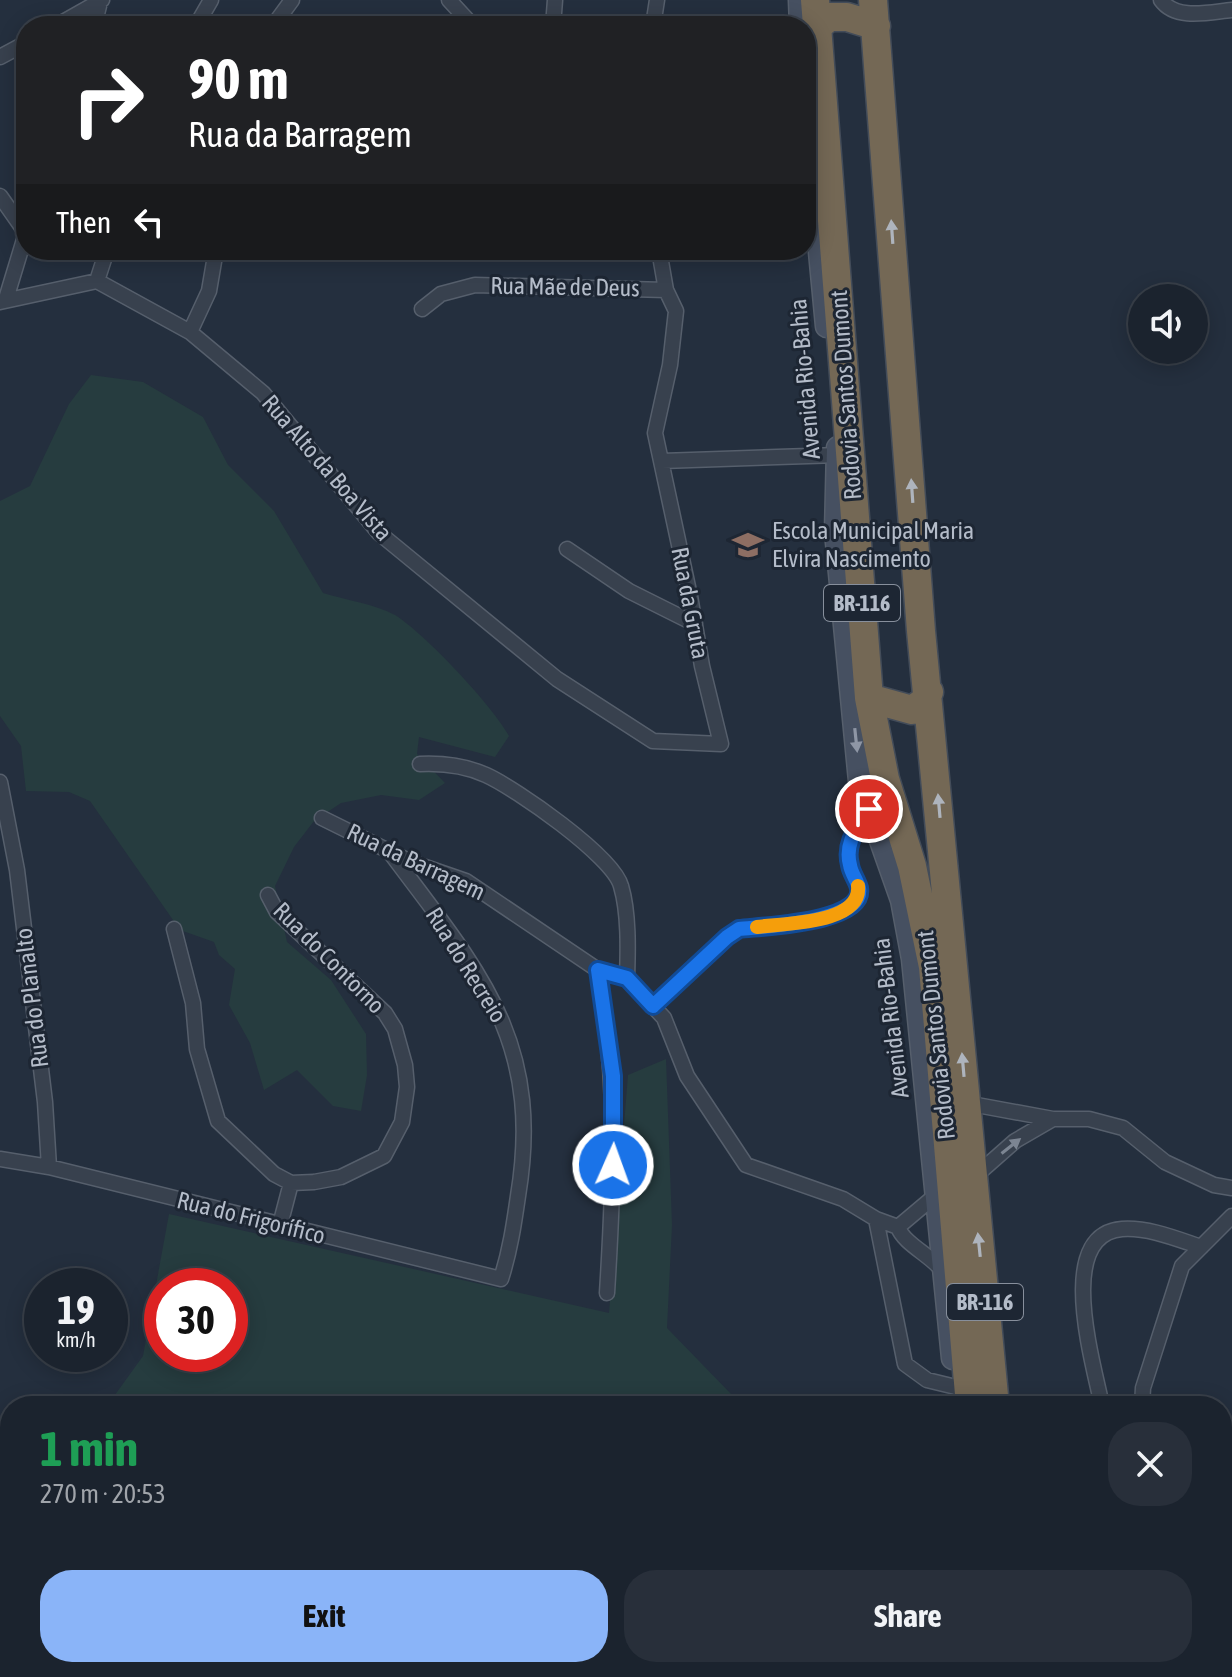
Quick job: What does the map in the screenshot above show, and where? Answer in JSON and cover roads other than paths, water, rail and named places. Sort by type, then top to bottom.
[{"type":"highway","points":[[816,23],[829,17],[875,13]]},
{"type":"highway","name":"Rodovia Santos Dumont","points":[[875,13],[921,631],[994,1396]]},
{"type":"highway","name":"Rodovia Santos Dumont","points":[[816,128],[862,685],[885,779],[912,866],[933,967],[963,1396]]},
{"type":"highway","points":[[862,685],[912,710],[925,701],[929,692]]},
{"type":"highway","points":[[869,809],[879,799],[885,779]]},
{"type":"street","points":[[449,0],[464,16]]},
{"type":"street","points":[[1161,0],[1185,14],[1232,10]]},
{"type":"street","points":[[74,16],[100,1]]},
{"type":"street","points":[[0,196],[16,219]]},
{"type":"street","name":"Avenida Rio-Bahia","points":[[816,211],[839,455],[836,532],[862,685],[860,781],[902,900],[913,959],[942,1270],[963,1396]]},
{"type":"street","points":[[3,300],[17,260]]},
{"type":"street","points":[[3,300],[97,281],[104,260]]},
{"type":"street","points":[[190,332],[209,291],[214,260]]},
{"type":"street","name":"Rua da Gruta","points":[[661,260],[666,290],[676,311],[670,365],[655,433],[721,744]]},
{"type":"street","name":"Rua Alto da Boa Vista","points":[[97,281],[190,332],[263,393],[379,533],[557,679],[653,741],[721,744]]},
{"type":"street","name":"Rua Mãe de Deus","points":[[422,309],[441,294],[475,285],[666,290]]},
{"type":"street","points":[[662,461],[839,455]]},
{"type":"street","points":[[567,549],[629,591],[695,624]]},
{"type":"street","points":[[420,764],[458,767],[486,775],[574,833],[611,867],[621,885],[627,978],[664,1018],[687,1076],[746,1165],[843,1199],[876,1219],[898,1227],[901,1235],[930,1255],[942,1270]]},
{"type":"street","name":"Rua do Planalto","points":[[0,782],[43,1086],[49,1167]]},
{"type":"street","points":[[653,1006],[739,929],[834,916],[852,908],[858,899],[859,889],[849,864],[849,842],[869,809]]},
{"type":"street","name":"Rua da Barragem","points":[[322,818],[377,842],[389,851],[466,881],[527,918],[598,970],[627,978]]},
{"type":"street","name":"Rua do Recreio","points":[[389,851],[462,949],[485,987],[508,1032],[518,1067],[525,1097],[525,1158],[511,1247],[501,1279]]},
{"type":"street","name":"Rua do Contorno","points":[[268,895],[277,912],[385,1013],[399,1045],[407,1087],[402,1122],[384,1156],[341,1177],[291,1183]]},
{"type":"street","points":[[174,929],[193,1003],[197,1049],[218,1121],[260,1163],[291,1183],[280,1225]]},
{"type":"street","points":[[598,970],[610,1038],[615,1114],[607,1293]]},
{"type":"street","points":[[966,1103],[1053,1119],[1089,1119],[1123,1128],[1165,1162],[1214,1185],[1232,1188]]},
{"type":"street","points":[[973,1178],[1015,1141],[1053,1119]]},
{"type":"street","name":"Rua do Frigorífico","points":[[0,1159],[49,1167],[501,1279]]},
{"type":"street","points":[[898,1227],[936,1195]]},
{"type":"street","points":[[1143,1396],[1182,1266],[1232,1216]]},
{"type":"street","points":[[876,1219],[905,1364],[927,1380],[961,1396]]},
{"type":"street","points":[[1100,1396],[1088,1336],[1082,1278],[1085,1254],[1097,1240],[1121,1229],[1162,1235],[1201,1247]]},
{"type":"street","points":[[1232,1430],[1232,1450]]},
{"type":"place","name":"Escola Municipal Maria Elvira Nascimento","points":[[748,545]]}]
